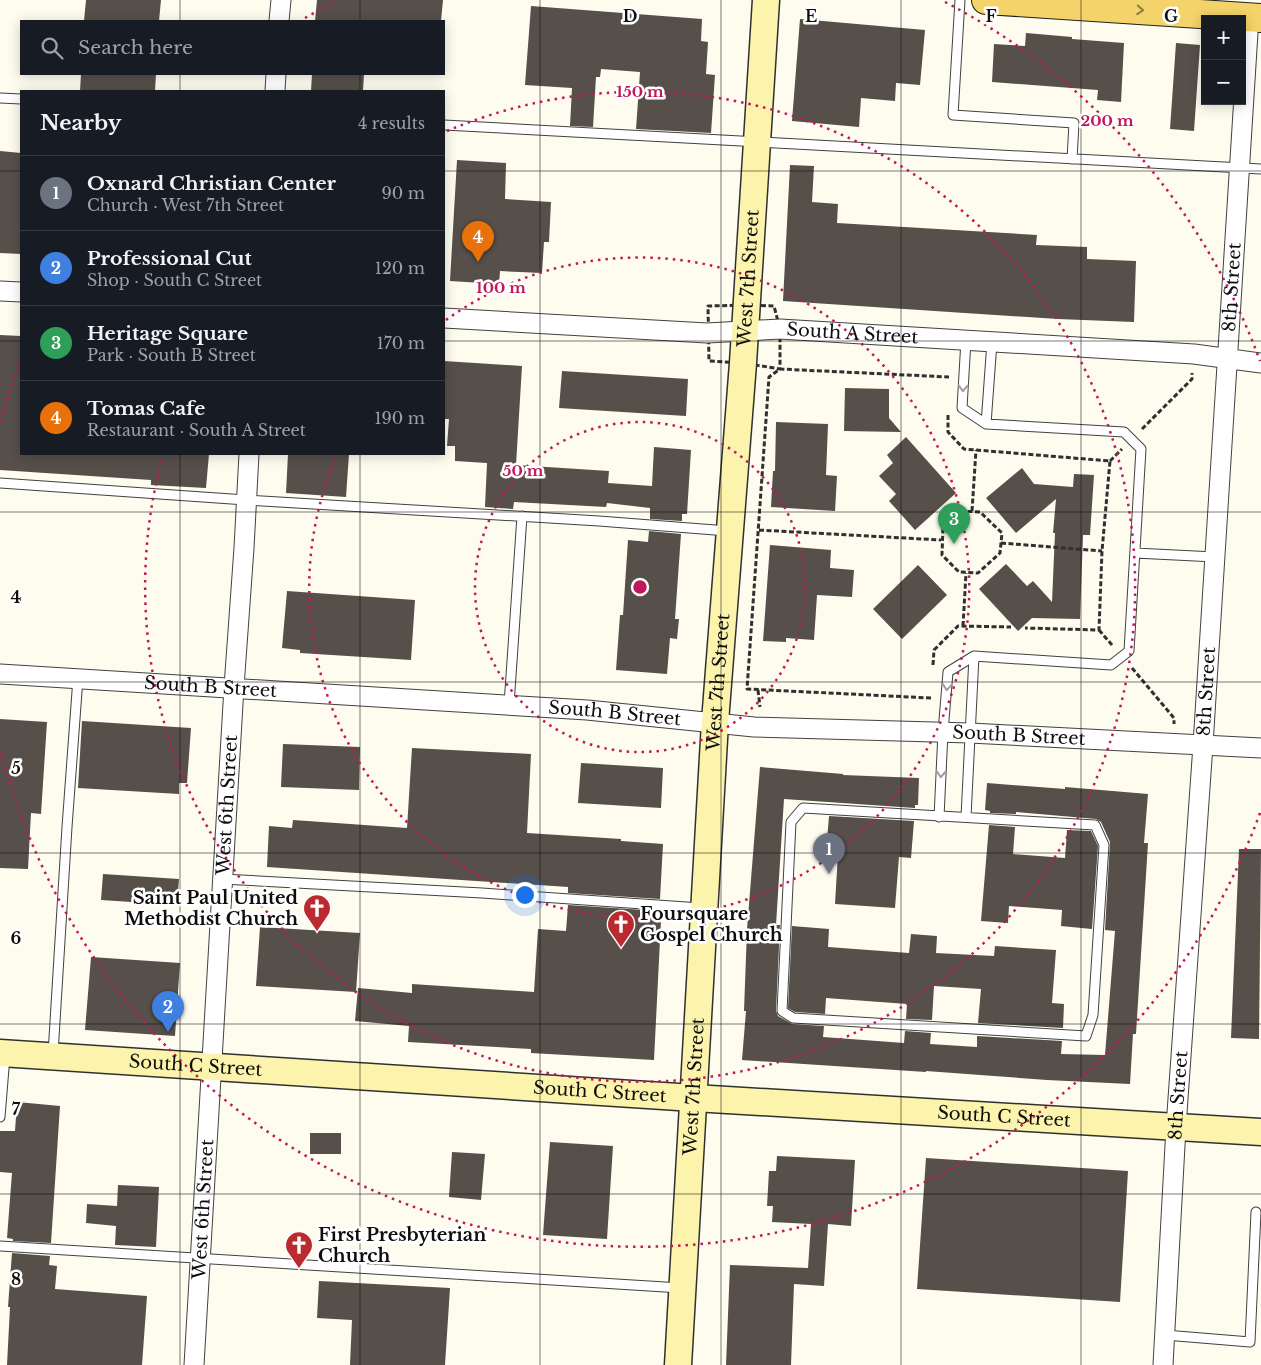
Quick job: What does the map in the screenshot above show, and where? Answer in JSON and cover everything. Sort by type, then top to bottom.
[{"type":"main road","points":[[986,0],[1255,17]]},
{"type":"street","points":[[279,20],[281,0]]},
{"type":"street","name":"West 7th Street","points":[[678,1365],[706,908],[715,722],[745,330],[766,0]]},
{"type":"street","name":"8th Street","points":[[1163,1365],[1176,1127],[1203,745],[1240,168],[1255,17]]},
{"type":"street","points":[[275,90],[276,75]]},
{"type":"street","points":[[0,291],[20,292]]},
{"type":"street","name":"South A Street","points":[[445,318],[708,333],[780,329],[1194,354],[1261,363]]},
{"type":"street","name":"West 6th Street","points":[[194,1365],[222,879],[244,548],[248,455]]},
{"type":"street","name":"South B Street","points":[[0,674],[587,710],[754,726],[970,733],[1261,748]]},
{"type":"street","name":"South C Street","points":[[2,1053],[694,1098],[1261,1132]]},
{"type":"lane","points":[[960,0],[953,115],[1074,123],[1072,159]]},
{"type":"lane","points":[[0,98],[20,99]]},
{"type":"lane","points":[[445,124],[1261,169]]},
{"type":"lane","points":[[939,817],[948,672],[974,656],[1111,665],[1128,651],[1141,449],[1124,432],[986,424],[962,408],[966,340]]},
{"type":"lane","points":[[986,424],[992,342]]},
{"type":"lane","points":[[0,483],[729,531]]},
{"type":"lane","points":[[509,705],[522,516]]},
{"type":"lane","points":[[1135,553],[1215,557]]},
{"type":"lane","points":[[966,817],[974,656]]},
{"type":"lane","points":[[53,1056],[66,827],[78,678]]},
{"type":"lane","points":[[803,808],[939,817],[1095,825],[1104,845],[1093,1015],[1086,1036],[793,1018],[782,1011],[791,822],[803,808]]},
{"type":"lane","points":[[222,879],[482,893],[706,908]]},
{"type":"lane","points":[[0,1117],[2,1053]]},
{"type":"lane","points":[[1165,1335],[1250,1342],[1256,1212]]},
{"type":"lane","points":[[0,1246],[683,1288]]},
{"type":"path","points":[[1172,744],[1174,718],[1099,630],[1102,551],[1110,461],[1192,379],[1194,354]]},
{"type":"path","points":[[932,689],[932,698],[747,689],[768,377],[780,369],[950,377],[949,386]]},
{"type":"path","points":[[948,414],[948,432],[964,449],[1110,461]]},
{"type":"path","points":[[972,511],[976,450]]},
{"type":"path","points":[[960,511],[980,512],[1002,534],[1000,553],[978,573],[959,572],[942,555],[941,540],[943,526],[960,511]]},
{"type":"path","points":[[759,530],[941,540]]},
{"type":"path","points":[[1001,543],[1102,551]]},
{"type":"path","points":[[963,626],[966,573]]},
{"type":"path","points":[[933,669],[934,650],[958,626],[1011,627]]},
{"type":"path","points":[[1025,628],[1099,630]]},
{"type":"building","points":[[86,0],[161,0],[159,20],[84,20]]},
{"type":"building","points":[[317,0],[443,0],[441,20],[315,20]]},
{"type":"building","points":[[531,6],[702,19],[701,41],[708,42],[706,74],[715,75],[711,133],[636,129],[640,72],[601,69],[600,77],[596,77],[593,127],[570,126],[572,88],[525,85]]},
{"type":"building","points":[[800,19],[925,30],[920,85],[896,83],[895,101],[861,98],[859,127],[792,121]]},
{"type":"building","points":[[1026,33],[1124,43],[1121,102],[1097,100],[1098,90],[992,82],[994,44],[1025,46]]},
{"type":"building","points":[[1176,43],[1200,45],[1194,131],[1170,129]]},
{"type":"building","points":[[81,75],[156,75],[155,90],[80,90]]},
{"type":"building","points":[[312,75],[364,75],[363,90],[311,90]]},
{"type":"building","points":[[0,151],[20,153],[20,254],[0,253]]},
{"type":"building","points":[[457,160],[506,163],[505,199],[551,202],[549,242],[544,242],[542,273],[500,271],[499,284],[450,281]]},
{"type":"building","points":[[790,165],[814,166],[812,202],[838,204],[837,223],[1037,235],[1036,245],[1087,247],[1087,259],[1136,261],[1134,322],[1058,319],[783,301]]},
{"type":"building","points":[[0,335],[20,336],[20,455],[209,455],[206,488],[151,485],[151,480],[0,470]]},
{"type":"building","points":[[445,361],[522,366],[516,465],[609,471],[608,483],[652,486],[654,447],[691,450],[687,514],[682,514],[682,521],[650,519],[650,508],[607,503],[606,507],[514,502],[513,509],[485,507],[487,463],[455,461],[455,446],[447,446],[449,419],[445,419]]},
{"type":"building","points":[[562,371],[688,379],[686,416],[559,408]]},
{"type":"building","points":[[845,388],[889,389],[889,418],[901,432],[844,431]]},
{"type":"building","points":[[776,422],[828,424],[826,475],[837,476],[835,511],[771,507],[773,471],[775,471]]},
{"type":"building","points":[[906,437],[956,493],[915,530],[889,501],[896,494],[879,476],[893,463],[887,455]]},
{"type":"building","points":[[288,455],[349,455],[346,497],[286,493]]},
{"type":"building","points":[[1022,468],[1034,484],[1073,487],[1074,474],[1094,475],[1090,535],[1083,535],[1080,619],[1032,618],[1018,631],[979,589],[1006,564],[1027,586],[1033,581],[1052,602],[1055,533],[1053,533],[1056,499],[1016,533],[986,498]]},
{"type":"building","points":[[649,531],[681,534],[675,619],[679,619],[677,639],[670,638],[667,674],[616,670],[620,615],[623,615],[628,540],[648,542]]},
{"type":"building","points":[[770,545],[831,550],[830,568],[854,570],[852,597],[817,595],[814,640],[786,638],[786,642],[763,641]]},
{"type":"building","points":[[918,565],[947,595],[902,639],[873,609]]},
{"type":"building","points":[[287,591],[415,600],[411,660],[300,653],[300,650],[282,648]]},
{"type":"building","points":[[0,719],[47,722],[41,814],[31,813],[28,869],[0,868]]},
{"type":"building","points":[[82,721],[191,728],[187,783],[179,783],[179,794],[78,788]]},
{"type":"building","points":[[283,744],[360,747],[359,790],[281,787]]},
{"type":"building","points":[[412,748],[531,754],[527,833],[621,839],[621,841],[663,844],[660,899],[568,893],[568,887],[267,867],[269,826],[292,828],[293,820],[407,828]]},
{"type":"building","points":[[581,763],[663,768],[661,808],[578,803]]},
{"type":"building","points":[[760,767],[843,775],[919,778],[918,805],[915,805],[915,808],[784,799],[776,925],[780,925],[776,1011],[778,1016],[792,1024],[824,1026],[823,1037],[904,1043],[905,1031],[931,1033],[930,1044],[977,1047],[977,1036],[1062,1041],[1061,1054],[1105,1055],[1115,931],[1105,930],[1110,842],[1101,822],[1096,819],[1016,812],[1016,814],[990,813],[990,811],[985,810],[987,783],[1148,794],[1144,843],[1148,843],[1136,1034],[1133,1034],[1130,1084],[742,1060],[746,1011],[744,1011],[747,929]]},
{"type":"building","points":[[829,816],[914,821],[911,858],[899,857],[895,908],[835,904],[838,853],[826,852]]},
{"type":"building","points":[[989,825],[1015,827],[1013,854],[1065,858],[1067,830],[1091,831],[1098,846],[1092,929],[1061,926],[1062,910],[1009,906],[1008,923],[981,921]]},
{"type":"building","points":[[1239,849],[1261,849],[1259,1039],[1231,1038]]},
{"type":"building","points":[[103,874],[179,879],[177,905],[101,900]]},
{"type":"building","points":[[568,905],[659,911],[659,920],[661,920],[654,1060],[531,1053],[531,1049],[408,1042],[409,1026],[355,1021],[358,988],[412,993],[412,984],[534,992],[538,929],[566,931]]},
{"type":"building","points":[[792,926],[829,929],[828,947],[909,953],[911,934],[937,936],[936,953],[994,956],[995,946],[1056,950],[1052,1003],[1064,1004],[1063,1028],[978,1023],[981,989],[934,986],[932,1020],[906,1019],[907,1004],[826,998],[825,1014],[795,1012],[788,1008]]},
{"type":"building","points":[[260,927],[360,933],[356,992],[256,986]]},
{"type":"building","points":[[91,957],[180,963],[175,1036],[85,1030]]},
{"type":"building","points":[[17,1102],[60,1106],[51,1243],[13,1241],[13,1239],[7,1238],[12,1173],[0,1172],[0,1131],[15,1131]]},
{"type":"building","points":[[310,1133],[341,1133],[341,1154],[310,1154]]},
{"type":"building","points":[[550,1142],[613,1146],[607,1239],[543,1235]]},
{"type":"building","points":[[452,1152],[485,1154],[481,1200],[449,1197]]},
{"type":"building","points":[[777,1156],[855,1160],[851,1226],[828,1224],[824,1286],[794,1284],[791,1365],[726,1365],[730,1265],[808,1268],[811,1224],[772,1222],[773,1206],[767,1206],[769,1171],[776,1171]]},
{"type":"building","points":[[926,1158],[1128,1171],[1120,1302],[917,1289]]},
{"type":"building","points":[[118,1185],[159,1187],[156,1247],[115,1245],[116,1226],[86,1223],[87,1204],[117,1206]]},
{"type":"building","points":[[12,1253],[50,1256],[49,1265],[57,1266],[55,1289],[147,1296],[142,1365],[7,1365],[10,1307],[8,1307]]},
{"type":"building","points":[[319,1281],[450,1288],[445,1365],[350,1365],[352,1320],[317,1318]]},
{"type":"place","name":"Tomas Cafe","points":[[478,262]]},
{"type":"place","name":"Heritage Square","points":[[954,544]]},
{"type":"place","name":"Oxnard Christian Center","points":[[829,874]]},
{"type":"place","name":"Saint Paul United Methodist Church","points":[[317,932]]},
{"type":"place","name":"Foursquare Gospel Church","points":[[621,948]]},
{"type":"place","name":"Professional Cut","points":[[168,1032]]},
{"type":"place","name":"First Presbyterian Church","points":[[299,1269]]}]
